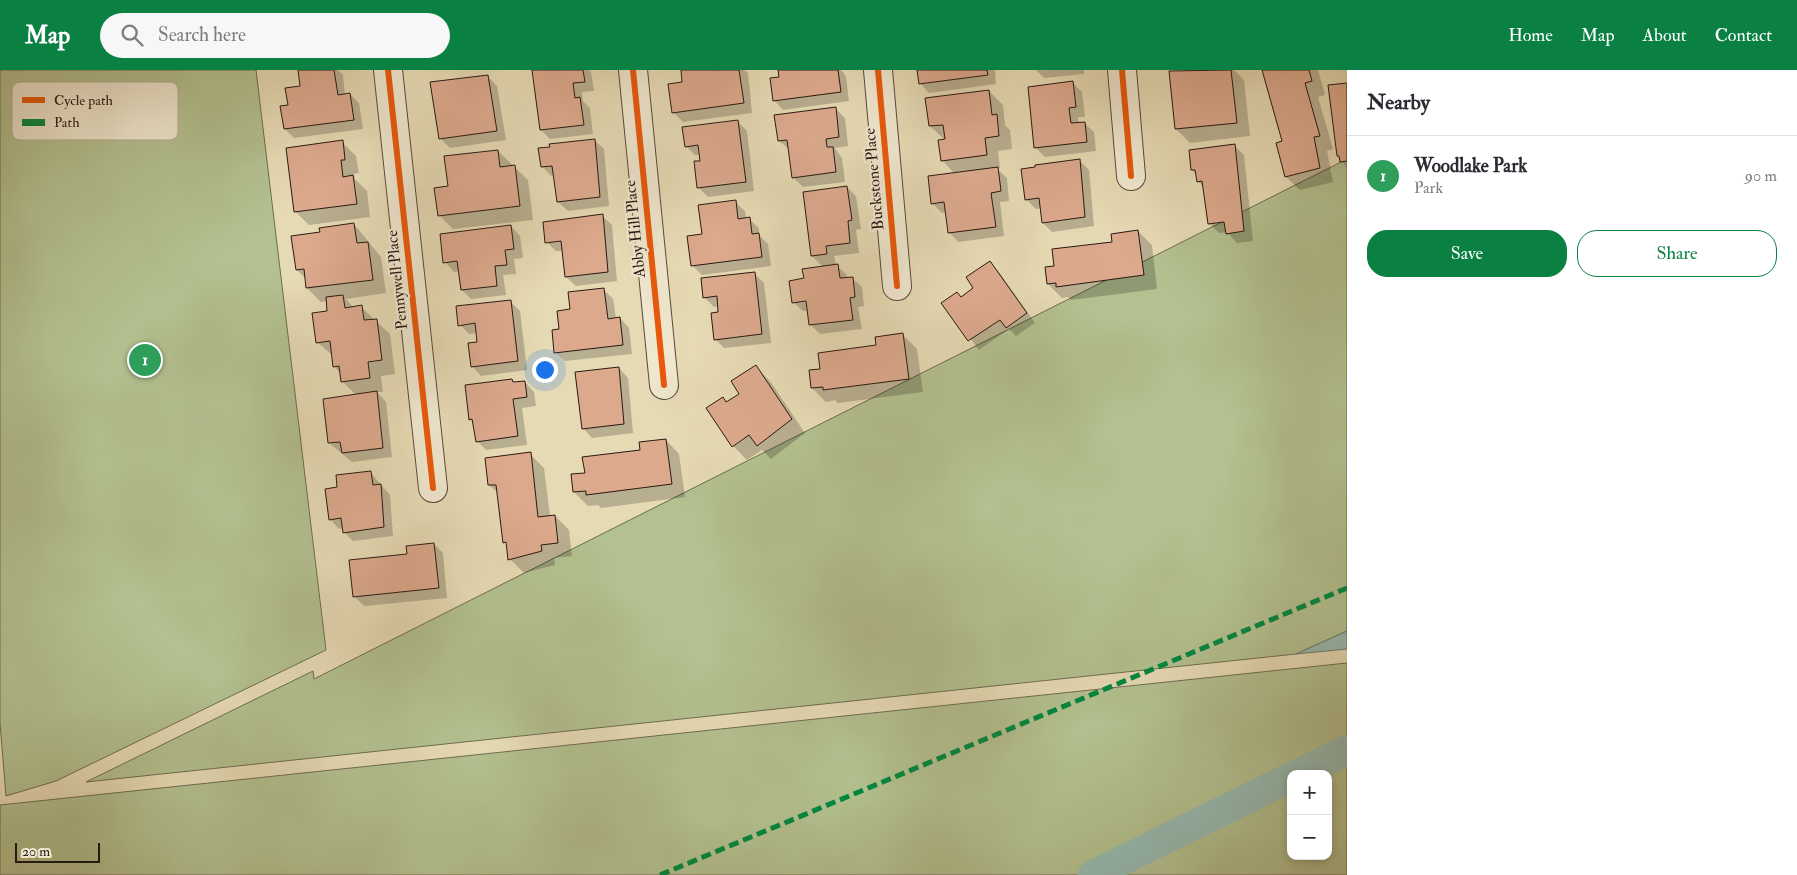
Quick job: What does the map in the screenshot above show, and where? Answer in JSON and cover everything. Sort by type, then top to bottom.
[{"type":"street","name":"Pennywell Place","points":[[388,70],[433,488]]},
{"type":"street","name":"Abby Hill Place","points":[[633,70],[664,385]]},
{"type":"street","name":"Buckstone Place","points":[[878,70],[897,286]]},
{"type":"street","points":[[1122,70],[1131,176]]},
{"type":"green space","points":[[0,70],[256,70],[326,650],[56,781],[6,796],[0,723]]},
{"type":"green space","points":[[1347,159],[1347,631],[1296,654],[86,782],[313,671],[314,679]]},
{"type":"green space","points":[[1347,663],[1347,875],[0,875],[0,805]]},
{"type":"water","points":[[1347,631],[1347,649],[1296,654]]},
{"type":"building","points":[[298,70],[334,70],[338,95],[350,93],[354,120],[284,129],[280,106],[288,105],[285,88],[300,86]]},
{"type":"building","points":[[532,70],[583,70],[585,82],[573,83],[575,98],[580,97],[584,125],[540,130]]},
{"type":"building","points":[[681,70],[739,70],[744,103],[672,113],[668,84],[682,82]]},
{"type":"building","points":[[778,70],[838,70],[841,92],[773,101],[770,78],[779,77]]},
{"type":"building","points":[[917,70],[987,70],[988,75],[919,84]]},
{"type":"building","points":[[1231,70],[1237,123],[1175,129],[1169,71]]},
{"type":"building","points":[[1262,70],[1309,70],[1312,81],[1305,83],[1320,136],[1314,137],[1320,168],[1285,177],[1276,143],[1282,141]]},
{"type":"building","points":[[488,75],[497,131],[439,139],[430,82]]},
{"type":"building","points":[[1073,81],[1076,107],[1069,108],[1071,123],[1085,122],[1087,142],[1034,148],[1028,87]]},
{"type":"building","points":[[1347,83],[1347,161],[1340,162],[1339,156],[1337,156],[1328,85]]},
{"type":"building","points":[[989,90],[992,115],[997,114],[999,136],[985,138],[987,155],[941,161],[938,140],[945,139],[943,125],[929,126],[925,98]]},
{"type":"building","points":[[836,107],[839,137],[826,139],[827,147],[833,147],[836,172],[792,178],[787,140],[778,141],[774,115]]},
{"type":"building","points":[[738,120],[746,182],[697,188],[694,161],[700,161],[698,145],[685,147],[682,127]]},
{"type":"building","points":[[595,139],[600,197],[557,202],[552,166],[541,167],[538,148],[550,147],[549,144]]},
{"type":"building","points":[[343,140],[345,160],[341,160],[343,177],[353,175],[357,204],[294,212],[286,148]]},
{"type":"building","points":[[1235,144],[1244,231],[1226,234],[1224,222],[1208,224],[1202,181],[1197,182],[1195,170],[1191,170],[1189,150]]},
{"type":"building","points":[[498,150],[500,167],[515,165],[520,206],[438,216],[434,188],[448,186],[444,156]]},
{"type":"building","points":[[1080,159],[1085,217],[1042,223],[1039,198],[1025,200],[1021,169],[1035,167],[1035,165]]},
{"type":"building","points":[[998,167],[1001,191],[991,193],[996,227],[948,233],[944,202],[931,204],[928,176]]},
{"type":"building","points":[[847,186],[852,220],[848,221],[850,243],[826,246],[827,254],[811,256],[803,192]]},
{"type":"building","points":[[736,200],[738,219],[750,217],[752,234],[759,233],[762,257],[691,266],[687,236],[702,234],[698,205]]},
{"type":"building","points":[[603,214],[608,272],[565,277],[561,241],[545,243],[543,222]]},
{"type":"building","points":[[354,223],[357,243],[368,242],[373,280],[306,288],[304,269],[296,270],[291,236],[320,232],[319,228]]},
{"type":"building","points":[[511,225],[514,249],[505,250],[507,265],[495,266],[497,286],[461,290],[457,261],[443,263],[440,234]]},
{"type":"building","points":[[1138,230],[1144,275],[1056,287],[1056,283],[1047,284],[1045,267],[1054,266],[1052,249],[1112,242],[1111,234]]},
{"type":"building","points":[[990,261],[1027,313],[1006,328],[1000,320],[968,341],[941,303],[957,292],[961,297],[973,288],[966,277]]},
{"type":"building","points":[[838,264],[840,278],[853,277],[855,297],[850,298],[853,320],[809,325],[806,301],[792,303],[789,281],[804,278],[802,269]]},
{"type":"building","points":[[755,272],[762,334],[714,340],[711,313],[718,312],[717,296],[703,298],[701,278]]},
{"type":"building","points":[[604,288],[608,319],[620,317],[623,345],[554,353],[552,330],[559,329],[557,311],[570,309],[568,292]]},
{"type":"building","points":[[343,295],[345,308],[362,305],[364,320],[377,319],[382,360],[368,362],[370,378],[341,382],[339,366],[333,367],[330,341],[316,343],[312,313],[327,311],[326,297]]},
{"type":"building","points":[[511,300],[518,361],[471,367],[468,343],[477,342],[475,323],[458,326],[456,306]]},
{"type":"building","points":[[903,333],[909,379],[823,390],[823,387],[811,388],[809,370],[820,369],[818,353],[876,345],[875,337]]},
{"type":"building","points":[[756,365],[792,419],[757,446],[749,435],[732,447],[706,408],[723,397],[726,402],[739,394],[731,381]]},
{"type":"building","points":[[619,367],[624,424],[582,429],[575,372]]},
{"type":"building","points":[[512,379],[513,382],[525,381],[527,397],[513,399],[518,436],[476,442],[472,419],[469,420],[465,385]]},
{"type":"building","points":[[377,391],[383,448],[342,453],[340,442],[328,443],[323,399]]},
{"type":"building","points":[[666,439],[672,484],[586,495],[586,491],[573,492],[571,474],[585,473],[582,457],[640,450],[639,442]]},
{"type":"building","points":[[531,452],[538,517],[555,515],[558,543],[541,545],[542,551],[508,560],[506,542],[503,543],[496,485],[488,485],[485,458]]},
{"type":"building","points":[[371,471],[373,485],[381,484],[384,527],[343,533],[341,518],[329,520],[325,489],[337,487],[336,475]]},
{"type":"building","points":[[434,543],[439,588],[353,597],[349,560],[407,554],[406,546]]},
{"type":"waterway","points":[[1306,770],[1347,750]]},
{"type":"waterway","points":[[1093,875],[1287,779]]},
{"type":"marked path","points":[[660,875],[1347,588]]},
{"type":"cycle path","points":[[388,70],[433,488]]},
{"type":"cycle path","points":[[633,70],[664,385]]},
{"type":"cycle path","points":[[878,70],[897,286]]},
{"type":"cycle path","points":[[1122,70],[1131,176]]},
{"type":"place","name":"Woodlake Park","points":[[145,360]]}]
